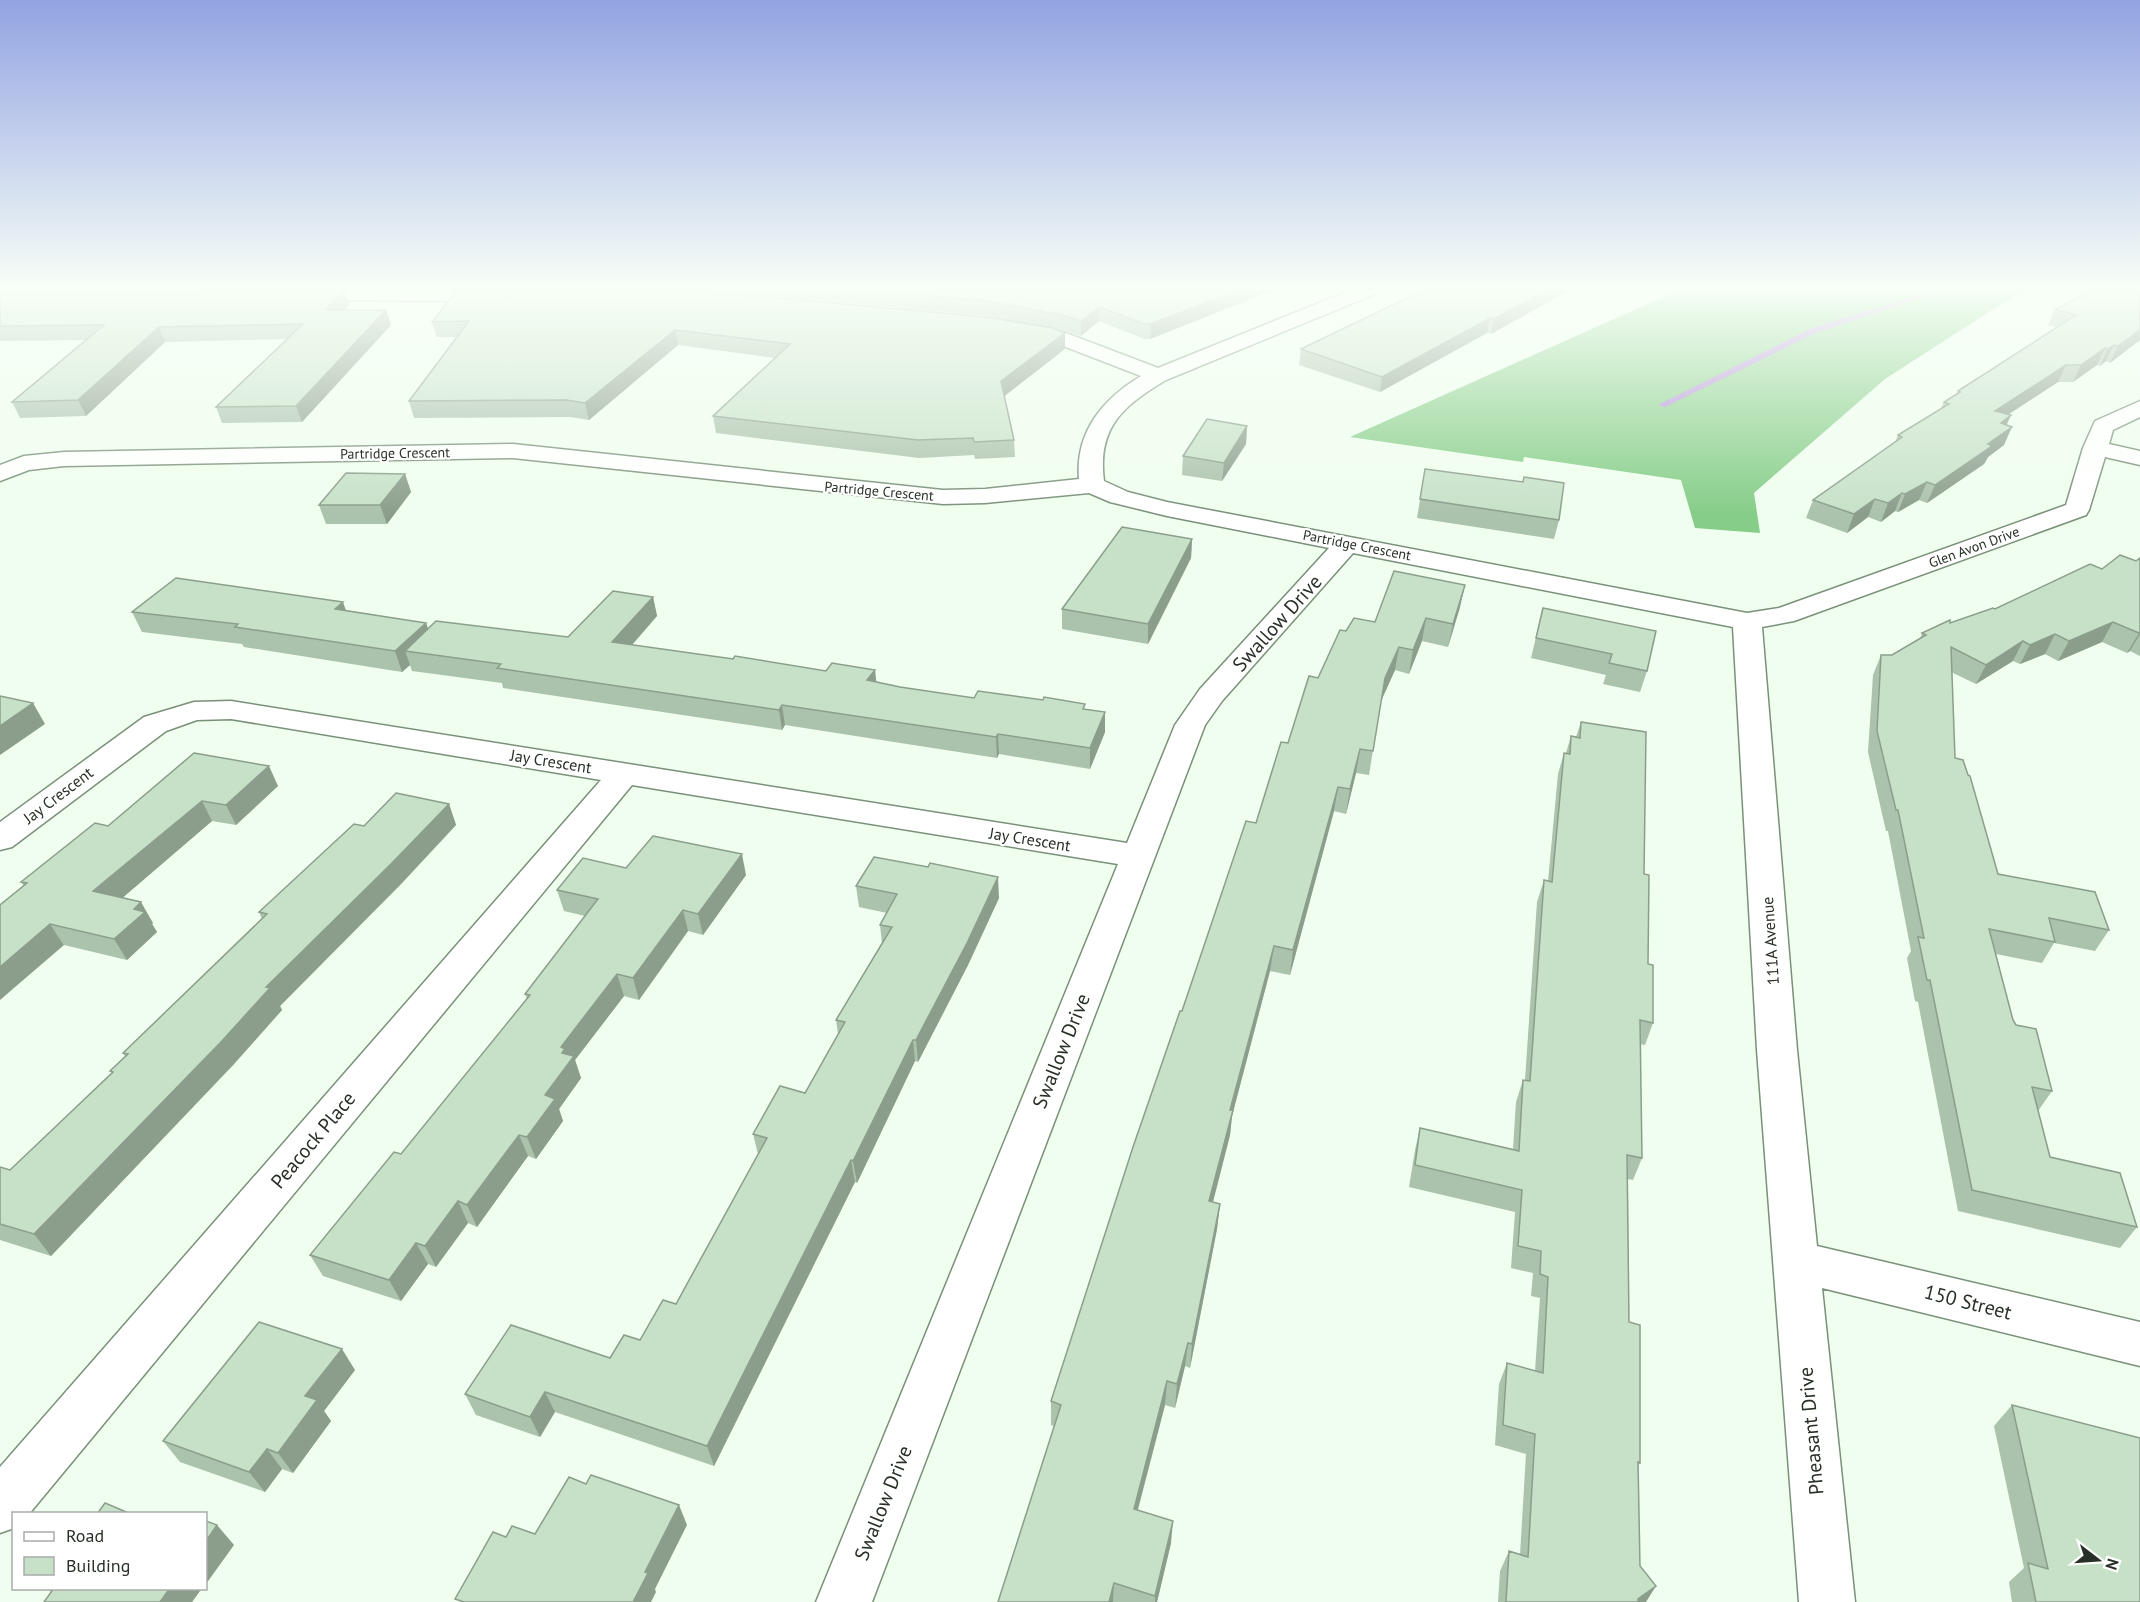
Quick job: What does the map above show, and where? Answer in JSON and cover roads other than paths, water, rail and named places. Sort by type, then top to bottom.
[{"type":"street","points":[[1131,365],[1158,375]]},
{"type":"street","points":[[1092,485],[1089,468],[1090,445],[1116,405],[1135,389],[1158,375],[1183,365]]},
{"type":"street","name":"Glen Avon Drive","points":[[1747,621],[1784,615],[2077,510],[2103,426],[2140,408]]},
{"type":"street","points":[[2095,448],[2140,458]]},
{"type":"street","name":"Partridge Crescent","points":[[0,474],[24,463],[64,459],[513,451],[944,497],[985,496],[1092,485],[1119,497],[1167,509],[1747,621]]},
{"type":"street","name":"Swallow Drive","points":[[844,1602],[1190,725],[1200,709],[1348,543]]},
{"type":"street","name":"111A Avenue","points":[[1747,621],[1777,1050],[1795,1261]]},
{"type":"street","name":"Jay Crescent","points":[[0,839],[155,724],[194,711],[231,710],[1138,856]]},
{"type":"street","name":"Peacock Place","points":[[0,1507],[625,773]]},
{"type":"street","name":"150 Street","points":[[1795,1261],[2140,1344]]},
{"type":"street","name":"Pheasant Drive","points":[[1795,1261],[1827,1602]]},
{"type":"waterway","points":[[1662,405],[1744,365]]}]
